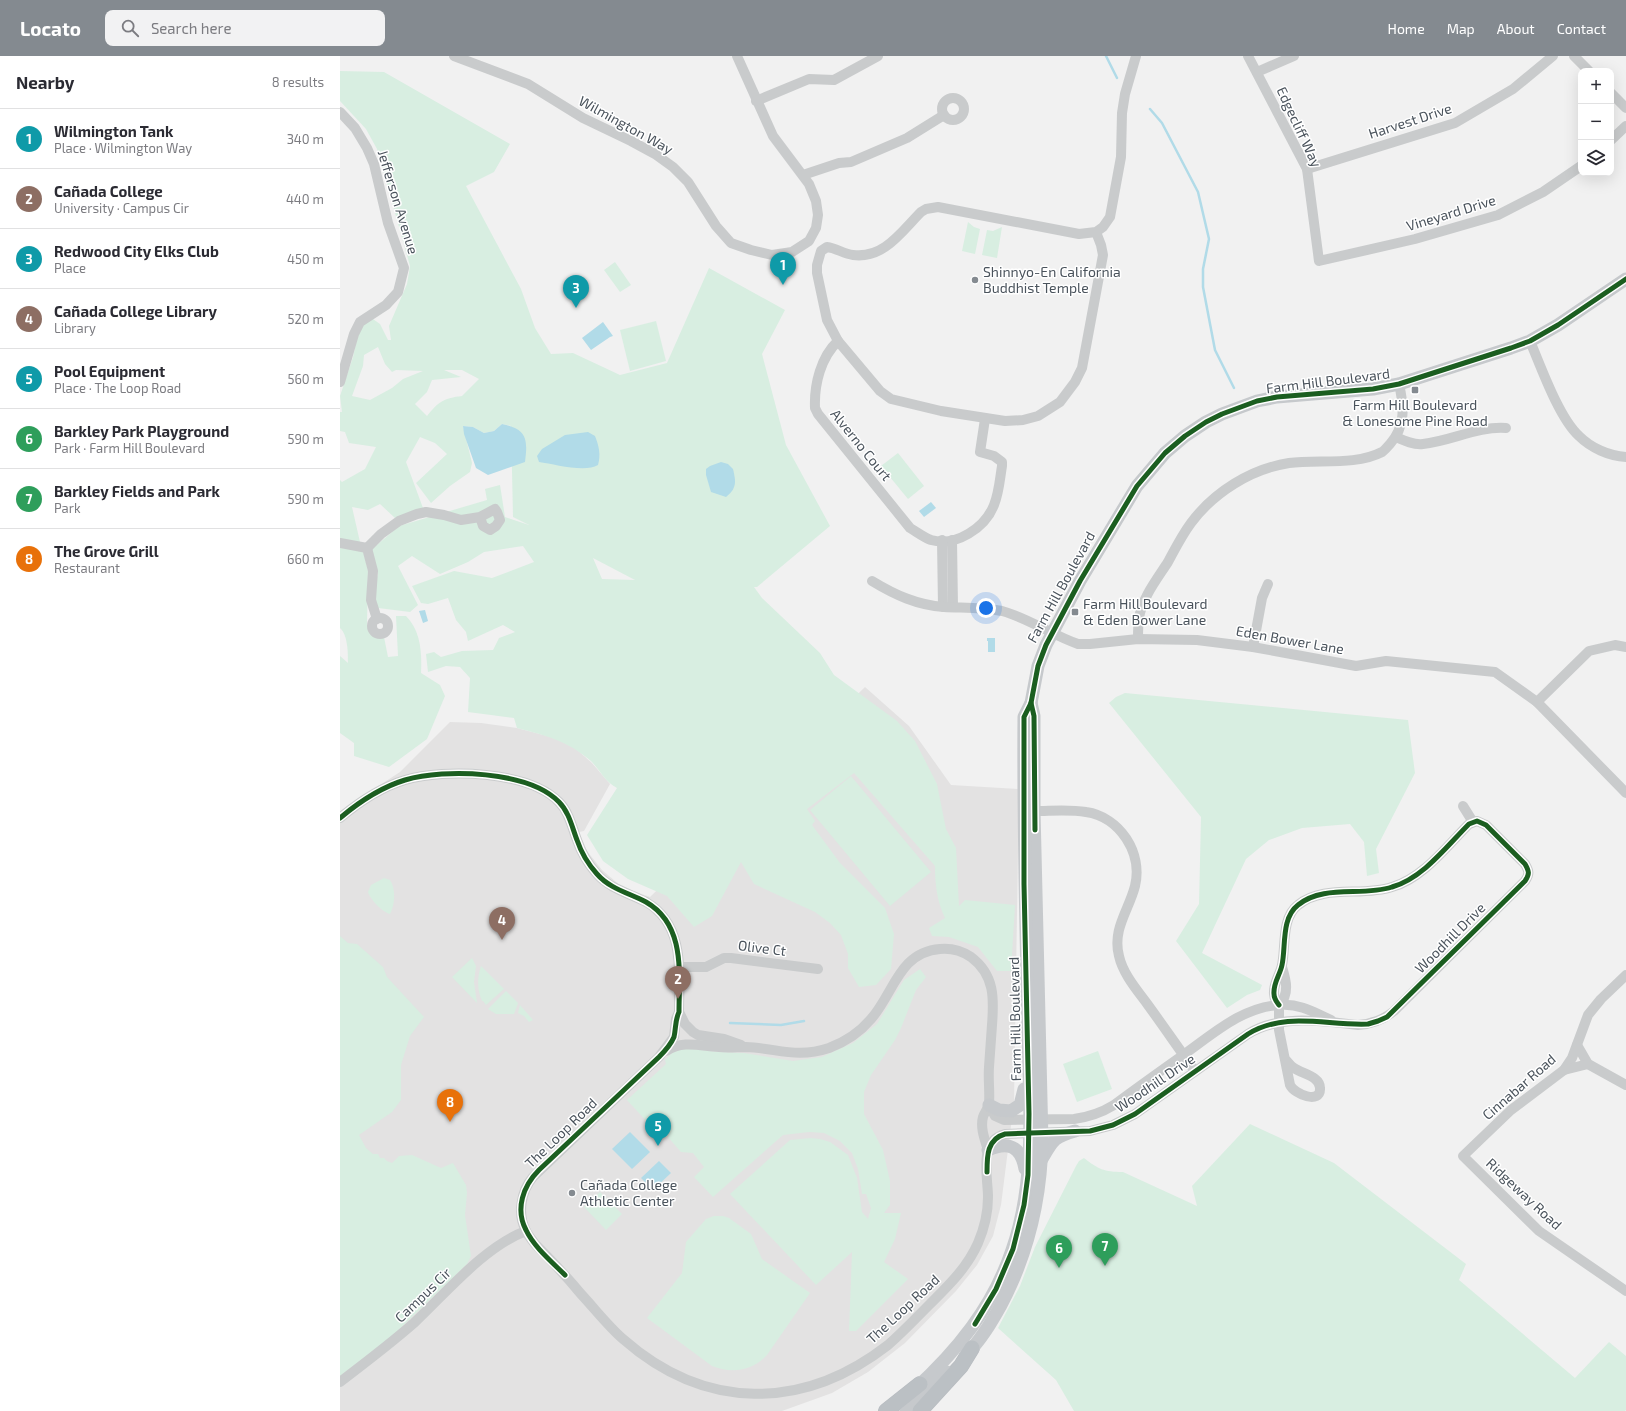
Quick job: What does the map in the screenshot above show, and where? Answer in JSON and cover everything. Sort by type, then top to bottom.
[{"type":"highway","points":[[920,1411],[961,1366],[972,1348]]},
{"type":"highway","points":[[886,1411],[920,1384]]},
{"type":"main road","name":"Farm Hill Boulevard","points":[[906,1411],[972,1348],[993,1320],[1020,1265],[1034,1218],[1042,1160],[1035,1127],[1028,1062],[1024,884],[1024,717],[1031,703],[1038,666],[1051,633],[1080,581],[1137,486],[1165,454],[1185,436],[1206,422],[1222,414],[1277,397],[1373,389],[1399,384],[1506,350],[1530,341],[1558,325],[1626,279]]},
{"type":"main road","name":"Farm Hill Boulevard","points":[[891,1411],[961,1342],[981,1315],[996,1289],[1007,1263],[1017,1235],[1026,1191],[1035,1127],[1034,716],[1031,703]]},
{"type":"main road","points":[[989,1105],[1006,1111],[1016,1109],[1020,1105],[1028,1062]]},
{"type":"main road","points":[[1042,1160],[1054,1140],[1060,1135],[1075,1131]]},
{"type":"main road","points":[[988,1150],[998,1146],[1006,1146],[1018,1151],[1024,1163],[1026,1191]]},
{"type":"street","name":"Wilmington Way","points":[[454,56],[528,84],[583,118],[632,141],[655,154],[688,182],[716,226],[731,242],[751,250],[772,255],[792,252],[809,241],[816,228],[818,215],[816,201],[809,184],[785,155],[773,136],[736,56]]},
{"type":"street","points":[[756,101],[809,79],[834,80],[878,56]]},
{"type":"street","points":[[1096,232],[1102,250],[1102,264],[1082,368],[1075,382],[1060,402],[1038,416],[1023,420],[1005,421],[985,419],[941,411],[891,399],[880,391],[838,341],[826,320],[817,273],[821,251],[827,247],[851,255],[868,256],[878,253],[888,247],[921,212],[932,208],[953,210],[1079,234],[1096,232],[1108,222],[1112,212],[1121,157],[1122,113],[1125,94],[1136,56]]},
{"type":"street","name":"Edgecliff Way","points":[[1248,56],[1307,169],[1319,261]]},
{"type":"street","points":[[1257,72],[1294,56]]},
{"type":"street","name":"Harvest Drive","points":[[1307,169],[1455,123],[1513,89],[1553,56]]},
{"type":"street","points":[[1574,56],[1586,68]]},
{"type":"street","points":[[1614,96],[1626,108]]},
{"type":"street","name":"Jefferson Avenue","points":[[340,112],[355,128],[367,148],[374,164],[388,223],[404,268],[398,292],[386,306],[360,322],[354,334],[340,382]]},
{"type":"street","points":[[803,175],[839,163],[852,162],[907,138],[944,116]]},
{"type":"street","points":[[1614,137],[1626,126]]},
{"type":"street","name":"Vineyard Drive","points":[[1319,261],[1415,240],[1498,215],[1543,192],[1578,168]]},
{"type":"street","name":"Alverno Court","points":[[838,341],[832,347],[820,369],[815,402],[815,408],[818,414],[910,528],[933,540],[947,540]]},
{"type":"street","points":[[1530,341],[1559,406],[1578,436],[1591,446],[1602,451],[1617,456],[1626,457]]},
{"type":"street","points":[[1138,639],[1139,618],[1145,600],[1191,523],[1210,502],[1227,488],[1247,476],[1267,469],[1289,463],[1365,458],[1383,452],[1396,437],[1402,423],[1402,397],[1399,384]]},
{"type":"street","points":[[948,607],[947,540],[976,530],[984,522],[994,504],[1002,466],[1002,462],[994,456],[980,452],[985,419]]},
{"type":"street","points":[[1396,437],[1408,442],[1422,444],[1492,427],[1506,428]]},
{"type":"street","points":[[367,548],[381,534],[399,521],[417,514],[426,512],[462,520],[480,517]]},
{"type":"street","points":[[340,543],[367,548]]},
{"type":"street","points":[[367,548],[373,571],[371,600],[377,619]]},
{"type":"street","name":"Eden Bower Lane","points":[[872,581],[891,593],[909,601],[948,607],[979,607],[1003,612],[1078,644],[1138,639],[1197,640],[1253,647],[1356,666],[1386,661],[1495,672],[1537,702],[1626,793]]},
{"type":"street","points":[[1253,647],[1262,598],[1268,584]]},
{"type":"street","points":[[1537,702],[1589,650],[1615,645],[1626,647]]},
{"type":"street","points":[[340,818],[367,798],[392,785],[421,776],[445,773],[482,775],[514,780],[536,786],[554,797],[563,807],[571,820],[577,841],[586,860],[598,875],[618,890],[645,902],[659,912],[670,927],[677,946],[679,967],[679,1012],[676,1019],[674,1037],[662,1055]]},
{"type":"street","points":[[1285,1059],[1278,1022],[1279,1005],[1284,1000],[1286,995],[1286,980],[1282,967],[1288,918],[1298,905],[1319,895],[1377,891],[1406,882],[1428,866],[1469,824],[1473,822],[1463,806]]},
{"type":"street","points":[[1034,811],[1086,812],[1110,822],[1120,830],[1128,841],[1134,854],[1136,875],[1132,895],[1120,924],[1117,945],[1119,956],[1128,977],[1195,1071]]},
{"type":"street","name":"Woodhill Drive","points":[[1035,1127],[1075,1131],[1101,1129],[1113,1125],[1135,1114],[1256,1029],[1278,1022],[1296,1021],[1368,1024],[1387,1017],[1532,878],[1525,864],[1486,825],[1477,821],[1473,822]]},
{"type":"street","points":[[662,1055],[674,1047],[688,1044],[720,1048],[746,1047],[795,1053],[819,1051],[842,1042],[862,1028],[879,1008],[898,975],[913,959],[923,953],[934,950],[946,949],[957,951],[968,955],[976,961],[983,969],[992,987],[994,1006],[988,1080],[989,1105],[995,1116],[1004,1120],[1035,1127]]},
{"type":"street","name":"Olive Ct","points":[[679,967],[706,967],[724,958],[731,958],[818,969]]},
{"type":"street","name":"Cinnabar Road","points":[[1463,1156],[1511,1110],[1564,1070],[1572,1058],[1588,1015],[1600,1000],[1626,975]]},
{"type":"street","name":"Woodhill Drive","points":[[1035,1127],[1095,1115],[1114,1105],[1239,1016],[1261,1008],[1279,1005],[1300,1006],[1334,1022]]},
{"type":"street","points":[[679,1012],[685,1024],[693,1032],[724,1039],[746,1047]]},
{"type":"street","points":[[1577,1045],[1588,1064],[1626,1085]]},
{"type":"street","name":"The Loop Road","points":[[662,1055],[539,1170],[528,1183],[522,1197],[521,1207],[526,1231],[535,1244],[613,1329],[632,1347],[655,1363],[692,1383],[721,1393],[747,1396],[775,1396],[801,1390],[840,1376],[864,1362],[896,1338],[957,1276],[972,1255],[985,1221],[988,1197],[986,1172],[988,1150],[983,1133],[983,1118],[989,1105]]},
{"type":"street","points":[[1564,1070],[1588,1064]]},
{"type":"street","points":[[988,1150],[998,1136],[1035,1127]]},
{"type":"street","name":"Ridgeway Road","points":[[1463,1156],[1539,1231],[1626,1291]]},
{"type":"street","name":"Campus Cir","points":[[340,1382],[399,1336],[444,1292],[492,1249],[512,1237],[526,1231]]},
{"type":"shaded area","points":[[865,687],[909,726],[951,785],[1019,789],[1014,1102],[1001,1205],[993,1236],[977,1265],[956,1291],[905,1343],[868,1372],[832,1393],[782,1411],[340,1411],[340,811],[400,772],[450,722],[481,723],[517,728],[555,738],[575,748],[592,763],[610,784],[584,831],[579,832],[587,851],[602,870],[622,887],[650,897]]},
{"type":"green space","points":[[340,71],[384,72],[510,144],[494,172],[466,186],[521,289],[535,328],[551,354],[573,353],[620,375],[667,363],[709,268],[785,310],[762,354],[786,445],[830,526],[757,587],[754,587],[762,598],[820,653],[834,675],[897,721],[915,741],[937,784],[946,829],[956,848],[959,906],[965,900],[1015,905],[1011,971],[997,971],[978,947],[949,937],[932,936],[929,928],[945,918],[937,893],[935,866],[854,773],[807,809],[815,821],[812,825],[840,863],[885,908],[894,934],[891,969],[876,985],[859,987],[848,968],[848,954],[841,935],[830,923],[815,912],[754,884],[741,862],[712,916],[694,927],[667,896],[628,879],[603,861],[587,835],[617,788],[606,779],[591,761],[565,743],[547,736],[517,728],[514,718],[468,712],[470,678],[460,667],[446,666],[428,672],[426,654],[434,652],[441,657],[462,651],[493,650],[499,638],[515,632],[503,625],[468,641],[466,632],[456,620],[448,598],[428,604],[421,603],[412,586],[454,571],[492,578],[534,562],[523,546],[484,552],[468,562],[440,574],[412,556],[398,566],[418,605],[410,612],[378,608],[373,592],[378,574],[371,550],[399,526],[487,500],[485,489],[500,485],[505,517],[529,525],[513,517],[511,426],[502,424],[494,431],[484,433],[473,427],[463,426],[472,463],[470,472],[450,486],[431,503],[416,483],[447,454],[435,443],[420,437],[406,462],[423,508],[395,518],[380,504],[368,510],[352,507],[360,542],[340,540],[340,480],[342,482],[365,469],[376,447],[349,443],[345,432],[340,431],[340,412],[342,412],[340,396],[353,357],[359,330],[370,317],[380,324],[388,340],[391,340],[389,326],[407,284],[410,266],[377,149],[366,129],[340,101]],"holes":[[[378,347],[385,364],[392,372],[396,370],[423,371],[403,379],[392,388],[370,400],[352,396],[363,366],[364,355]],[[444,370],[462,370],[479,379],[462,396],[450,398],[442,402],[427,416],[415,404],[427,392],[432,380],[461,377]],[[593,558],[635,580],[602,579]]]},
{"type":"green space","points":[[968,222],[974,227],[980,229],[975,254],[962,251]]},
{"type":"green space","points":[[1002,227],[997,258],[982,255],[987,230],[993,231]]},
{"type":"green space","points":[[615,262],[631,285],[620,292],[604,270]]},
{"type":"green space","points":[[656,321],[666,361],[630,371],[620,330]]},
{"type":"green space","points":[[898,453],[924,486],[908,499],[881,466]]},
{"type":"green space","points":[[340,547],[363,550],[368,571],[367,625],[384,637],[388,657],[398,656],[396,616],[406,616],[415,628],[418,635],[421,650],[421,673],[440,685],[445,696],[427,739],[389,767],[354,756],[354,743],[340,733],[340,656],[348,663],[348,649],[345,635],[340,628]]},
{"type":"green space","points":[[1125,693],[1408,720],[1415,773],[1376,849],[1379,873],[1367,876],[1364,842],[1350,824],[1302,828],[1269,840],[1246,859],[1202,953],[1262,985],[1260,990],[1247,995],[1227,1008],[1176,941],[1199,904],[1201,817],[1109,703],[1116,697]]},
{"type":"green space","points":[[851,776],[931,872],[890,906],[810,810]]},
{"type":"green space","points":[[384,878],[390,880],[394,892],[394,902],[390,914],[383,911],[377,905],[368,892],[371,885]]},
{"type":"green space","points":[[340,936],[348,943],[357,944],[383,967],[387,977],[424,1017],[410,1036],[401,1065],[401,1100],[392,1112],[359,1135],[366,1148],[373,1154],[378,1154],[380,1158],[384,1158],[392,1163],[399,1156],[412,1155],[441,1168],[453,1163],[466,1185],[467,1193],[465,1215],[471,1256],[467,1264],[390,1338],[340,1376]]},
{"type":"green space","points":[[472,958],[476,966],[474,982],[477,1003],[452,977]]},
{"type":"green space","points":[[481,966],[504,989],[486,1005],[480,997],[478,988],[478,979]]},
{"type":"green space","points":[[920,969],[926,977],[916,990],[895,1040],[871,1075],[864,1092],[864,1114],[883,1150],[890,1181],[890,1205],[884,1213],[901,1213],[895,1239],[884,1262],[908,1279],[856,1331],[849,1331],[852,1252],[816,1285],[730,1194],[790,1140],[811,1138],[820,1139],[830,1142],[848,1155],[857,1178],[862,1212],[868,1219],[871,1208],[866,1194],[862,1194],[858,1169],[852,1153],[840,1141],[824,1133],[809,1132],[783,1135],[713,1197],[694,1177],[704,1167],[693,1153],[681,1152],[667,1136],[662,1138],[627,1100],[666,1064],[665,1060],[672,1053],[685,1048],[744,1053],[793,1061],[822,1057],[853,1043],[877,1024],[904,980]]},
{"type":"green space","points":[[506,991],[518,1003],[514,1014],[496,1014],[488,1009]]},
{"type":"green space","points":[[520,1005],[533,1020],[529,1022],[524,1016],[518,1013]]},
{"type":"green space","points":[[1098,1051],[1112,1089],[1077,1102],[1063,1064]]},
{"type":"green space","points":[[1250,1124],[1334,1163],[1466,1264],[1459,1280],[1575,1378],[1609,1342],[1626,1356],[1626,1410],[1074,1411],[1056,1380],[998,1328],[1020,1286],[1035,1247],[1079,1161],[1084,1158],[1093,1165],[1102,1169],[1123,1172],[1197,1206],[1192,1186]]},
{"type":"green space","points":[[600,1192],[622,1214],[606,1230],[584,1207]]},
{"type":"green space","points":[[714,1216],[729,1218],[751,1234],[762,1259],[810,1293],[767,1355],[755,1365],[741,1370],[727,1370],[712,1366],[647,1318],[682,1273],[686,1242],[706,1219]]},
{"type":"water","points":[[603,322],[613,336],[591,350],[582,338]]},
{"type":"water","points":[[502,424],[517,429],[524,436],[526,441],[525,462],[488,475],[476,468],[464,434],[463,426],[473,427],[484,433],[494,431]]},
{"type":"water","points":[[588,432],[595,436],[598,443],[598,465],[578,468],[539,462],[537,456],[542,449],[565,435]]},
{"type":"water","points":[[721,462],[728,464],[733,469],[735,478],[734,488],[726,497],[711,492],[706,475],[706,469]]},
{"type":"water","points":[[931,502],[936,508],[924,517],[919,511]]},
{"type":"water","points":[[425,610],[428,621],[423,623],[419,611]]},
{"type":"water","points":[[987,638],[995,638],[995,652],[988,652]]},
{"type":"water","points":[[630,1132],[650,1152],[632,1169],[612,1149]]},
{"type":"water","points":[[659,1161],[671,1173],[653,1190],[641,1178]]},
{"type":"waterway","points":[[1106,56],[1117,78]]},
{"type":"waterway","points":[[1150,109],[1162,123],[1198,192],[1209,239],[1203,269],[1203,287],[1215,350],[1234,388]]},
{"type":"waterway","points":[[730,1023],[781,1025],[804,1021]]},
{"type":"cycle path","points":[[975,1324],[996,1289],[1013,1249],[1024,1205],[1028,1175],[1029,1114],[1024,884],[1024,717],[1031,703],[1038,666],[1046,645],[1080,581],[1137,486],[1165,453],[1185,436],[1206,422],[1222,414],[1257,401],[1277,397],[1373,389],[1399,384],[1511,348],[1530,341],[1558,325],[1626,279]]},
{"type":"cycle path","points":[[1031,703],[1034,716],[1035,830]]},
{"type":"cycle path","points":[[340,818],[355,806],[379,791],[396,783],[422,776],[442,774],[486,775],[508,778],[528,784],[545,792],[559,802],[570,820],[583,853],[597,874],[614,887],[646,902],[659,912],[668,924],[678,951],[679,967],[679,1012],[673,1040],[659,1057],[533,1176],[522,1198],[521,1214],[529,1236],[565,1275]]},
{"type":"cycle path","points":[[987,1172],[989,1149],[991,1144],[999,1136],[1005,1134],[1090,1131],[1113,1125],[1135,1114],[1248,1034],[1262,1027],[1291,1021],[1368,1024],[1387,1017],[1525,881],[1528,876],[1525,864],[1486,825],[1477,821],[1469,824],[1434,861],[1414,877],[1403,883],[1380,890],[1331,893],[1308,899],[1298,905],[1289,917],[1285,933],[1282,965],[1274,990],[1274,996],[1279,1005]]},
{"type":"place","name":"Shinnyo-En California Buddhist Temple","points":[[975,280]]},
{"type":"place","name":"Wilmington Tank","points":[[783,285]]},
{"type":"place","name":"Redwood City Elks Club","points":[[576,308]]},
{"type":"place","name":"Farm Hill Boulevard & Lonesome Pine Road","points":[[1415,390]]},
{"type":"place","name":"Farm Hill Boulevard & Eden Bower Lane","points":[[1075,612]]},
{"type":"place","name":"Cañada College Library","points":[[502,940]]},
{"type":"place","name":"Cañada College","points":[[678,999]]},
{"type":"place","name":"The Grove Grill","points":[[450,1122]]},
{"type":"place","name":"Pool Equipment","points":[[658,1146]]},
{"type":"place","name":"Cañada College Athletic Center","points":[[572,1193]]},
{"type":"place","name":"Barkley Fields and Park","points":[[1105,1266]]},
{"type":"place","name":"Barkley Park Playground","points":[[1059,1268]]}]
